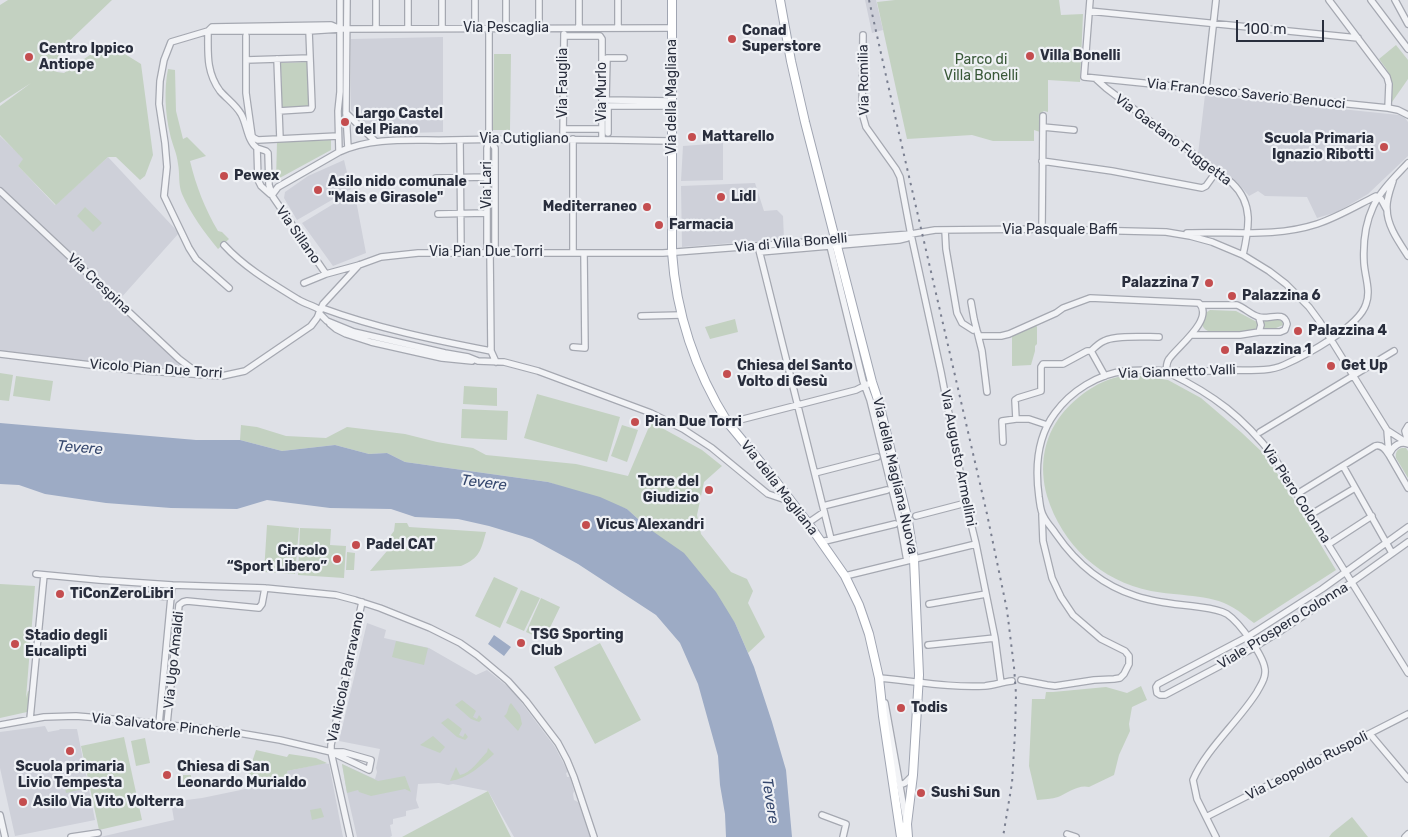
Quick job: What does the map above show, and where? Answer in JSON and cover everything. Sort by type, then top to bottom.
[{"type":"main road","name":"Via della Magliana","points":[[672,0],[672,252],[681,315],[696,360],[728,423],[793,502],[845,576],[859,605],[879,678],[901,837]]},
{"type":"main road","name":"Via della Magliana Nuova","points":[[780,0],[801,108],[868,384],[878,401],[908,521],[919,645],[913,775],[906,824],[908,837]]},
{"type":"street","points":[[340,0],[348,148]]},
{"type":"street","points":[[339,152],[338,111],[343,29],[347,0]]},
{"type":"street","points":[[376,0],[376,29]]},
{"type":"street","points":[[408,0],[408,28]]},
{"type":"street","points":[[442,0],[442,28]]},
{"type":"street","points":[[475,0],[475,28]]},
{"type":"street","points":[[506,0],[506,28]]},
{"type":"street","points":[[539,0],[539,27]]},
{"type":"street","points":[[579,0],[580,27]]},
{"type":"street","points":[[618,0],[618,28]]},
{"type":"street","points":[[1090,0],[1089,11],[1358,38]]},
{"type":"street","points":[[1206,90],[1216,0]]},
{"type":"street","points":[[1329,0],[1388,79],[1388,108]]},
{"type":"street","points":[[1371,0],[1408,50]]},
{"type":"street","points":[[1395,0],[1408,24]]},
{"type":"street","name":"Via Francesco Saverio Benucci","points":[[1089,11],[1084,77],[1388,108],[1408,115]]},
{"type":"street","name":"Via Pescaglia","points":[[208,31],[212,26],[331,25],[343,29]]},
{"type":"street","name":"Via Pescaglia","points":[[228,288],[194,255],[165,200],[166,157],[159,104],[160,76],[164,60],[172,42],[208,31],[539,27],[672,28]]},
{"type":"street","name":"Via Lari","points":[[489,28],[489,139],[486,177],[490,252]]},
{"type":"street","name":"Via Fauglia","points":[[563,139],[564,28]]},
{"type":"street","points":[[208,31],[208,66],[211,75],[220,91],[242,115],[253,146],[257,148]]},
{"type":"street","points":[[279,111],[310,109],[312,102],[309,31]]},
{"type":"street","name":"Via Romilia","points":[[863,35],[862,112],[866,127],[900,176],[911,234]]},
{"type":"street","points":[[246,36],[246,101],[252,136],[258,140],[338,136]]},
{"type":"street","name":"Via Murlo","points":[[564,36],[600,36],[602,39],[602,140]]},
{"type":"street","points":[[246,60],[310,58]]},
{"type":"street","points":[[624,58],[607,58],[606,100],[672,103]]},
{"type":"street","points":[[277,59],[280,139]]},
{"type":"street","name":"Via Gaetano Fuggetta","points":[[1096,78],[1106,88],[1234,186],[1244,198],[1248,212],[1247,234],[1243,255]]},
{"type":"street","points":[[608,133],[608,106],[672,103]]},
{"type":"street","points":[[346,113],[375,141]]},
{"type":"street","points":[[1042,229],[1043,116]]},
{"type":"street","points":[[1043,127],[1074,130]]},
{"type":"street","points":[[563,129],[602,128]]},
{"type":"street","points":[[489,139],[495,148],[490,252],[491,351],[496,362]]},
{"type":"street","points":[[573,139],[573,253]]},
{"type":"street","name":"Via Cutigliano","points":[[375,141],[573,139],[672,141]]},
{"type":"street","points":[[460,140],[461,252]]},
{"type":"street","points":[[272,195],[278,187],[339,152],[375,141]]},
{"type":"street","name":"Via Sillano","points":[[272,195],[269,185],[268,153],[257,148],[258,180],[261,186],[272,195],[326,274]]},
{"type":"street","points":[[1042,162],[1112,171],[1202,188],[1206,186],[1216,172]]},
{"type":"street","name":"Via Giannetto Valli","points":[[1206,817],[1197,799],[1193,780],[1208,756],[1248,706],[1263,682],[1265,668],[1263,662],[1248,637],[1233,618],[1209,608],[1164,603],[1120,590],[1099,579],[1072,556],[1042,515],[1037,471],[1039,452],[1047,425],[1065,402],[1091,382],[1105,376],[1129,371],[1257,370],[1272,368],[1289,362],[1331,339],[1352,324],[1367,304],[1368,288],[1364,264],[1364,241],[1373,207],[1379,197],[1408,163]]},
{"type":"street","points":[[436,178],[486,177]]},
{"type":"street","points":[[1387,210],[1387,202],[1394,179]]},
{"type":"street","name":"Via Crespina","points":[[0,191],[179,359],[199,374]]},
{"type":"street","points":[[1176,233],[1247,234],[1285,232],[1329,220],[1374,196],[1379,197],[1383,201],[1392,230],[1407,251]]},
{"type":"street","points":[[1366,201],[1373,207]]},
{"type":"street","points":[[438,214],[487,213]]},
{"type":"street","name":"Via Pasquale Baffi","points":[[945,230],[1042,229],[1176,233]]},
{"type":"street","points":[[945,230],[946,249],[957,313],[962,323],[968,329],[976,332],[1001,336],[1009,334],[1063,308],[1090,298],[1198,303],[1202,306],[1237,305],[1259,318],[1262,325],[1259,332]]},
{"type":"street","name":"Via di Villa Bonelli","points":[[672,252],[759,249],[834,243],[945,230]]},
{"type":"street","points":[[1176,233],[1212,242],[1243,255],[1291,288],[1309,307],[1331,339],[1387,430],[1408,443]]},
{"type":"street","name":"Via Augusto Armellini","points":[[911,234],[995,638],[1001,683]]},
{"type":"street","points":[[224,245],[254,272],[299,300],[320,310],[491,351]]},
{"type":"street","points":[[759,249],[831,539]]},
{"type":"street","name":"Via Pian Due Torri","points":[[304,283],[326,274],[394,254],[418,252],[672,252]]},
{"type":"street","points":[[573,347],[586,348],[584,253]]},
{"type":"street","name":"Vicolo Pian Due Torri","points":[[0,354],[132,370],[222,376],[245,371],[311,326],[330,296],[359,265]]},
{"type":"street","points":[[971,302],[987,380],[987,392]]},
{"type":"street","points":[[1166,371],[1168,360],[1198,326],[1203,311],[1202,306]]},
{"type":"street","points":[[320,310],[327,321],[354,332],[468,357],[478,361],[513,365],[547,374],[638,407],[668,420],[718,452],[768,494],[793,502]]},
{"type":"street","points":[[641,316],[681,315]]},
{"type":"street","points":[[1192,335],[1240,335],[1282,331],[1286,328],[1286,320],[1282,317],[1259,318]]},
{"type":"street","points":[[1016,419],[1016,400],[1041,392],[1041,367],[1043,364],[1063,364],[1091,351],[1104,340],[1159,337]]},
{"type":"street","points":[[1091,351],[1105,376]]},
{"type":"street","points":[[1260,432],[1394,351]]},
{"type":"street","name":"Via Piero Colonna","points":[[1166,371],[1200,389],[1229,410],[1248,426],[1274,457],[1345,572],[1405,662],[1408,673]]},
{"type":"street","points":[[728,423],[856,390],[868,384]]},
{"type":"street","points":[[1002,442],[1002,421],[1029,419],[1047,425]]},
{"type":"street","points":[[1408,426],[1406,431],[1408,443]]},
{"type":"street","points":[[1387,430],[1389,456]]},
{"type":"street","points":[[1389,456],[1396,446],[1408,443]]},
{"type":"street","points":[[1297,494],[1377,445],[1382,447],[1389,456],[1408,488]]},
{"type":"street","points":[[815,473],[876,457]]},
{"type":"street","points":[[1343,466],[1392,553]]},
{"type":"street","points":[[1310,515],[1355,488]]},
{"type":"street","points":[[808,523],[824,509],[887,490]]},
{"type":"street","points":[[916,516],[966,503]]},
{"type":"street","points":[[1021,680],[1055,686],[1094,680],[1114,680],[1124,674],[1129,664],[1129,656],[1125,651],[1101,639],[1073,615],[1063,601],[1054,583],[1049,565],[1042,533],[1042,515]]},
{"type":"street","points":[[1329,544],[1372,516]]},
{"type":"street","points":[[821,542],[896,524]]},
{"type":"street","name":"Viale Prospero Colonna","points":[[1408,527],[1296,606],[1248,637],[1158,684],[1156,687],[1157,693],[1165,695],[1254,647],[1303,616],[1408,542]]},
{"type":"street","points":[[845,576],[976,544]]},
{"type":"street","points":[[1379,548],[1386,558]]},
{"type":"street","points":[[36,574],[172,585],[265,588],[336,595],[362,602],[430,628],[453,639],[477,655],[514,687],[541,720],[564,753],[573,773],[594,837]]},
{"type":"street","points":[[30,719],[44,575]]},
{"type":"street","name":"Via Ugo Amaldi","points":[[158,724],[172,585]]},
{"type":"street","name":"Via Ugo Amaldi","points":[[167,724],[179,605],[187,600],[259,608],[262,604],[265,588]]},
{"type":"street","points":[[108,592],[171,597]]},
{"type":"street","points":[[929,604],[986,594]]},
{"type":"street","name":"Via Nicola Parravano","points":[[331,752],[362,602]]},
{"type":"street","points":[[928,645],[995,638]]},
{"type":"street","points":[[164,668],[172,669]]},
{"type":"street","points":[[879,678],[972,686],[1012,681]]},
{"type":"street","name":"Via della Magliana","points":[[879,678],[906,824]]},
{"type":"street","name":"Via Leopoldo Ruspoli","points":[[1206,817],[1408,714]]},
{"type":"street","name":"Via Salvatore Pincherle","points":[[0,725],[53,716],[76,716],[233,732],[280,740],[331,752]]},
{"type":"street","points":[[1370,734],[1408,779]]},
{"type":"street","points":[[331,752],[343,752],[371,760],[369,770],[343,758],[331,752]]},
{"type":"street","points":[[331,752],[350,837]]},
{"type":"street","points":[[893,780],[900,785],[905,784],[913,775]]},
{"type":"street","points":[[822,815],[846,824],[843,836],[851,837]]},
{"type":"street","points":[[0,816],[5,837]]},
{"type":"street","points":[[1206,817],[1216,837]]},
{"type":"street","points":[[71,837],[98,833]]},
{"type":"street","points":[[1068,834],[1076,837]]},
{"type":"street","points":[[1405,837],[1408,834]]},
{"type":"shaded area","points":[[865,0],[876,0],[883,30],[872,33]]},
{"type":"shaded area","points":[[443,37],[443,132],[377,134],[351,110],[351,39]]},
{"type":"shaded area","points":[[1205,95],[1399,115],[1408,122],[1408,156],[1368,194],[1337,212],[1317,218],[1307,197],[1265,196],[1258,191],[1249,196],[1237,182],[1198,154]]},
{"type":"shaded area","points":[[0,136],[24,159],[18,166],[55,205],[108,157],[179,233],[120,299],[186,360],[183,376],[91,368],[0,357]]},
{"type":"shaded area","points":[[723,143],[723,180],[681,181],[683,146]]},
{"type":"shaded area","name":"Asilo nido comunale \"Mais e Girasole\"","points":[[344,160],[351,189],[297,220],[284,198],[285,192],[308,176]]},
{"type":"shaded area","points":[[755,183],[764,211],[777,210],[783,216],[784,239],[682,247],[681,186]]},
{"type":"shaded area","points":[[355,195],[366,253],[333,266],[302,223],[335,203]]},
{"type":"shaded area","points":[[367,623],[386,630],[384,638],[429,648],[476,675],[487,670],[512,690],[555,747],[568,772],[566,773],[567,777],[570,777],[574,791],[574,800],[578,802],[591,837],[514,837],[488,791],[439,783],[418,784],[416,800],[419,808],[406,811],[406,816],[393,819],[393,824],[390,825],[392,836],[357,837],[342,764],[375,779],[380,749],[339,741]]},
{"type":"shaded area","points":[[45,726],[48,732],[60,729],[77,729],[95,820],[15,836],[0,768],[0,732]]},
{"type":"shaded area","points":[[324,763],[329,764],[343,837],[100,837],[174,820],[171,802],[202,798],[289,780],[287,771]]},
{"type":"green space","points":[[8,0],[112,0],[61,49],[56,65],[52,68],[57,72],[64,73],[107,43],[141,64],[153,155],[145,176],[140,180],[116,157],[108,157],[56,205],[18,166],[23,159],[0,135],[0,106],[31,83],[0,103],[0,5]]},
{"type":"green space","name":"Parco di Villa Bonelli","points":[[895,0],[1059,0],[1061,15],[1083,14],[1080,82],[1048,80],[1048,112],[1044,111],[1040,114],[1040,132],[1034,130],[1034,141],[993,141],[972,135],[907,139],[877,2]]},
{"type":"green space","points":[[1396,45],[1408,60],[1408,79],[1392,102],[1391,79],[1379,59]]},
{"type":"green space","points":[[494,54],[511,54],[510,130],[493,130]]},
{"type":"green space","points":[[309,62],[310,107],[282,108],[281,63]]},
{"type":"green space","points":[[168,69],[175,70],[176,111],[183,139],[187,137],[206,156],[190,161],[198,188],[209,214],[218,231],[222,232],[229,239],[218,249],[194,216],[181,190],[179,168],[168,126],[166,109]]},
{"type":"green space","points":[[331,140],[331,150],[276,180],[277,142]]},
{"type":"green space","points":[[85,207],[102,223],[93,232],[77,216]]},
{"type":"green space","points":[[1210,310],[1236,311],[1257,322],[1258,327],[1254,330],[1241,332],[1208,331],[1204,328],[1202,321],[1204,314]]},
{"type":"green space","points":[[735,319],[738,332],[710,339],[705,327]]},
{"type":"green space","points":[[1276,319],[1282,321],[1283,325],[1264,329],[1265,320]]},
{"type":"green space","points":[[1036,325],[1037,344],[1031,365],[1012,366],[1012,335]]},
{"type":"green space","points":[[0,373],[13,375],[9,401],[0,400]]},
{"type":"green space","points":[[16,376],[53,381],[50,401],[13,396]]},
{"type":"green space","points":[[1141,376],[1168,380],[1201,398],[1262,452],[1281,479],[1336,570],[1254,623],[1224,603],[1193,596],[1161,593],[1133,586],[1116,579],[1086,558],[1073,545],[1063,530],[1047,496],[1043,464],[1047,443],[1062,414],[1087,391],[1110,379]]},
{"type":"green space","points":[[464,386],[497,388],[497,406],[463,404]]},
{"type":"green space","points":[[537,394],[620,417],[607,462],[524,438]]},
{"type":"green space","points":[[462,409],[508,411],[507,440],[461,438]]},
{"type":"green space","points":[[651,422],[702,450],[722,466],[704,482],[697,515],[701,534],[731,572],[747,579],[753,591],[748,603],[765,637],[748,653],[735,623],[648,528],[627,509],[548,482],[405,462],[387,453],[369,454],[335,445],[282,451],[240,440],[241,425],[257,427],[286,436],[326,438],[347,427],[405,434],[473,448],[486,455],[576,464],[628,476]]},
{"type":"green space","points":[[622,425],[638,430],[627,462],[611,456]]},
{"type":"green space","points":[[1402,448],[1406,448],[1408,451],[1408,478],[1396,458],[1397,452]]},
{"type":"green space","points":[[395,523],[407,523],[409,527],[486,532],[479,553],[472,560],[461,566],[370,571],[387,551]]},
{"type":"green space","points":[[267,525],[299,528],[295,574],[264,572]]},
{"type":"green space","points":[[300,528],[331,529],[330,545],[346,546],[344,578],[298,575]]},
{"type":"green space","points":[[347,552],[355,553],[354,570],[346,570]]},
{"type":"green space","points":[[494,577],[518,588],[500,628],[475,616]]},
{"type":"green space","name":"Stadio degli Eucalipti","points":[[0,584],[35,586],[26,698],[28,691],[31,692],[27,712],[0,718]]},
{"type":"green space","points":[[521,590],[540,598],[524,631],[506,623]]},
{"type":"green space","points":[[541,598],[560,607],[544,640],[526,632]]},
{"type":"green space","points":[[396,641],[428,648],[424,665],[392,657]]},
{"type":"green space","points":[[600,643],[641,720],[595,744],[554,667]]},
{"type":"green space","points":[[1141,686],[1147,700],[1132,707],[1129,724],[1130,731],[1119,755],[1114,775],[1089,787],[1077,788],[1056,798],[1037,800],[1029,766],[1032,699],[1045,699],[1046,692],[1106,687],[1127,693]]},
{"type":"green space","points":[[462,700],[476,711],[473,717],[477,719],[479,715],[482,719],[479,722],[471,719],[455,705]]},
{"type":"green space","points":[[511,703],[520,715],[522,724],[518,731],[504,716]]},
{"type":"green space","points":[[448,718],[462,729],[459,735],[463,737],[465,733],[468,737],[465,740],[457,737],[441,723]]},
{"type":"green space","points":[[433,736],[445,747],[440,753],[420,745]]},
{"type":"green space","points":[[124,737],[142,820],[99,830],[81,746]]},
{"type":"green space","points":[[145,738],[150,763],[136,766],[131,741]]},
{"type":"green space","points":[[488,748],[494,754],[484,763],[474,771],[450,781],[456,767],[460,775],[468,772],[487,752]]},
{"type":"green space","points":[[256,750],[287,757],[289,754],[316,758],[327,763],[287,771],[289,780],[267,784],[267,780],[256,783],[254,777],[247,777]]},
{"type":"green space","points":[[342,764],[378,781],[405,776],[411,792],[405,789],[371,796],[358,790],[347,793]]},
{"type":"green space","points":[[183,775],[191,775],[191,789],[183,788]]},
{"type":"green space","points":[[85,778],[87,788],[66,793],[64,783]]},
{"type":"green space","points":[[488,791],[511,837],[402,837]]},
{"type":"green space","points":[[321,808],[324,817],[312,820],[310,810]]},
{"type":"green space","points":[[1352,817],[1368,837],[1329,837],[1332,833]]},
{"type":"water","name":"Tevere","points":[[0,423],[196,440],[240,440],[282,451],[335,445],[369,454],[387,453],[405,462],[548,482],[600,497],[627,509],[648,528],[684,553],[716,592],[735,623],[754,667],[786,770],[792,837],[726,837],[718,756],[698,684],[680,643],[656,615],[578,564],[532,539],[458,519],[415,517],[391,509],[330,508],[267,500],[237,509],[171,508],[106,503],[45,494],[19,485],[0,484]]},
{"type":"water","points":[[494,635],[511,647],[504,656],[488,644]]},
{"type":"railway","points":[[869,0],[987,514],[1007,610],[1016,694],[1012,783],[1003,837]]},
{"type":"place","name":"Conad Superstore","points":[[732,39]]},
{"type":"place","name":"Villa Bonelli","points":[[1030,56]]},
{"type":"place","name":"Centro Ippico Antiope","points":[[29,57]]},
{"type":"place","name":"Largo Castel del Piano","points":[[345,122]]},
{"type":"place","name":"Mattarello","points":[[692,137]]},
{"type":"place","name":"Scuola Primaria Ignazio Ribotti","points":[[1384,147]]},
{"type":"place","name":"Pewex","points":[[224,176]]},
{"type":"place","name":"Asilo nido comunale \"Mais e Girasole\"","points":[[318,190]]},
{"type":"place","name":"Lidl","points":[[721,197]]},
{"type":"place","name":"Mediterraneo","points":[[647,207]]},
{"type":"place","name":"Farmacia","points":[[659,225]]},
{"type":"place","name":"Palazzina 7","points":[[1209,283]]},
{"type":"place","name":"Palazzina 6","points":[[1232,296]]},
{"type":"place","name":"Palazzina 4","points":[[1298,331]]},
{"type":"place","name":"Palazzina 1","points":[[1225,350]]},
{"type":"place","name":"Get Up","points":[[1331,366]]},
{"type":"place","name":"Chiesa del Santo Volto di Gesù","points":[[727,374]]},
{"type":"place","name":"Pian Due Torri","points":[[635,422]]},
{"type":"place","name":"Torre del Giudizio","points":[[709,490]]},
{"type":"place","name":"Vicus Alexandri","points":[[586,525]]},
{"type":"place","name":"Padel CAT","points":[[356,545]]},
{"type":"place","name":"Circolo “Sport Libero”","points":[[337,559]]},
{"type":"place","name":"TiConZeroLibri","points":[[60,594]]},
{"type":"place","name":"TSG Sporting Club","points":[[521,643]]},
{"type":"place","name":"Stadio degli Eucalipti","points":[[15,644]]},
{"type":"place","name":"Todis","points":[[901,708]]},
{"type":"place","name":"Scuola primaria Livio Tempesta","points":[[70,751]]},
{"type":"place","name":"Chiesa di San Leonardo Murialdo","points":[[167,775]]},
{"type":"place","name":"Sushi Sun","points":[[921,793]]},
{"type":"place","name":"Asilo Via Vito Volterra","points":[[23,802]]}]
